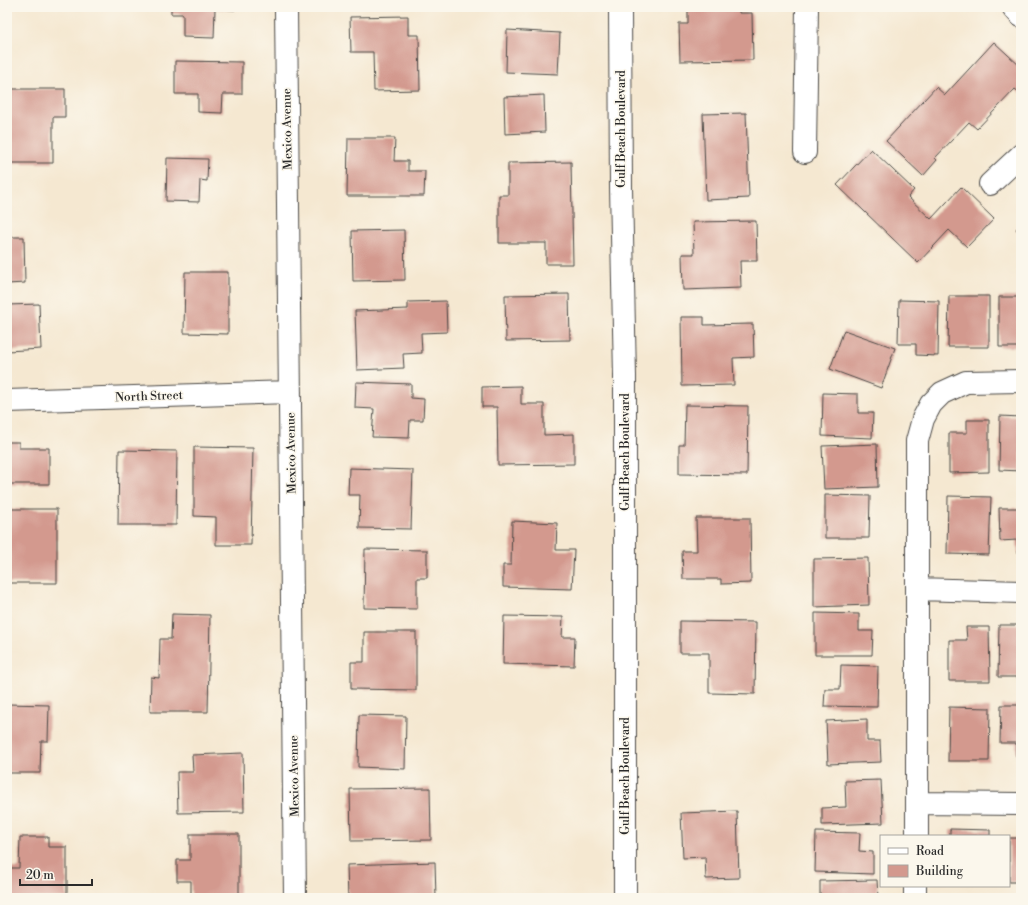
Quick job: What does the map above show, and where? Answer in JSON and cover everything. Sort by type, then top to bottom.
[{"type":"street","name":"Mexico Avenue","points":[[286,7],[295,898]]},
{"type":"street","name":"Gulf Beach Boulevard","points":[[620,7],[625,376],[625,898]]},
{"type":"street","points":[[804,152],[807,7]]},
{"type":"street","points":[[1013,7],[1021,16]]},
{"type":"street","points":[[990,184],[1021,155]]},
{"type":"street","points":[[917,835],[917,441],[923,419],[931,404],[942,393],[966,382],[1021,381]]},
{"type":"street","name":"North Street","points":[[7,401],[290,392]]},
{"type":"street","points":[[917,589],[1021,592]]},
{"type":"street","points":[[917,803],[1021,804]]},
{"type":"street","points":[[915,887],[915,898]]},
{"type":"building","points":[[171,7],[236,7],[235,10],[215,9],[214,38],[183,37],[183,14],[171,14]]},
{"type":"building","points":[[688,7],[739,7],[739,13],[752,13],[753,60],[680,61],[679,24],[688,24]]},
{"type":"building","points":[[408,16],[408,35],[419,35],[420,90],[374,91],[373,52],[351,52],[350,17]]},
{"type":"building","points":[[507,30],[560,33],[558,74],[506,72]]},
{"type":"building","points":[[994,42],[1021,67],[1021,92],[1020,93],[1015,89],[977,129],[969,122],[935,158],[937,160],[923,176],[886,141],[936,87],[945,95]]},
{"type":"building","points":[[175,61],[242,62],[242,94],[223,94],[222,113],[198,112],[198,94],[175,94]]},
{"type":"building","points":[[8,89],[65,89],[65,117],[53,117],[53,163],[7,163]]},
{"type":"building","points":[[544,95],[545,132],[505,134],[504,97]]},
{"type":"building","points":[[746,113],[749,198],[706,200],[703,114]]},
{"type":"building","points":[[348,138],[395,138],[394,161],[408,161],[408,171],[425,171],[424,196],[347,196]]},
{"type":"building","points":[[871,149],[914,190],[908,197],[931,219],[961,187],[994,219],[967,247],[949,230],[918,263],[837,185]]},
{"type":"building","points":[[167,158],[208,159],[207,181],[200,180],[199,202],[166,201]]},
{"type":"building","points":[[571,162],[573,264],[546,264],[546,243],[499,243],[499,195],[508,195],[508,163]]},
{"type":"building","points":[[756,221],[757,261],[740,261],[741,288],[683,290],[682,254],[694,254],[693,222]]},
{"type":"building","points":[[1021,224],[1021,235],[1016,229]]},
{"type":"building","points":[[404,230],[405,280],[353,281],[352,231]]},
{"type":"building","points":[[7,237],[24,237],[25,283],[7,284]]},
{"type":"building","points":[[185,272],[228,272],[228,334],[184,333]]},
{"type":"building","points":[[569,294],[570,340],[506,341],[505,295]]},
{"type":"building","points":[[949,296],[989,296],[989,347],[948,347]]},
{"type":"building","points":[[999,297],[1021,297],[1021,347],[999,347]]},
{"type":"building","points":[[899,300],[939,301],[938,356],[916,355],[916,344],[898,344]]},
{"type":"building","points":[[446,301],[447,332],[421,333],[422,353],[403,354],[404,368],[357,370],[355,311],[408,309],[408,302]]},
{"type":"building","points":[[39,304],[41,349],[7,351],[7,305]]},
{"type":"building","points":[[681,317],[704,317],[704,325],[753,324],[754,357],[733,358],[734,385],[682,386]]},
{"type":"building","points":[[844,330],[895,348],[881,388],[830,369]]},
{"type":"building","points":[[356,382],[411,384],[411,398],[424,399],[423,420],[410,420],[409,438],[372,437],[374,409],[355,408]]},
{"type":"building","points":[[521,386],[521,404],[544,404],[544,435],[574,434],[574,464],[498,465],[497,407],[482,407],[482,387]]},
{"type":"building","points":[[823,393],[858,394],[858,413],[873,413],[872,438],[822,436]]},
{"type":"building","points":[[685,405],[748,406],[747,475],[679,474],[679,445],[684,445]]},
{"type":"building","points":[[1000,416],[1021,417],[1021,471],[999,470]]},
{"type":"building","points":[[967,420],[989,420],[989,472],[949,473],[949,433],[967,433]]},
{"type":"building","points":[[7,442],[19,442],[19,448],[49,448],[49,484],[7,484]]},
{"type":"building","points":[[877,444],[878,487],[824,489],[822,446]]},
{"type":"building","points":[[194,447],[253,448],[251,545],[216,545],[216,517],[194,516]]},
{"type":"building","points":[[119,450],[177,451],[176,525],[118,525]]},
{"type":"building","points":[[349,468],[413,470],[411,529],[359,528],[360,495],[348,495]]},
{"type":"building","points":[[825,495],[870,496],[869,538],[825,538]]},
{"type":"building","points":[[948,496],[991,497],[989,555],[947,554]]},
{"type":"building","points":[[999,508],[1021,508],[1021,553],[1018,553],[1017,540],[1000,541]]},
{"type":"building","points":[[7,509],[57,509],[57,583],[7,583]]},
{"type":"building","points":[[696,518],[750,518],[751,583],[721,584],[721,579],[683,579],[682,551],[697,551]]},
{"type":"building","points":[[512,521],[557,523],[556,550],[574,550],[572,589],[503,587],[503,565],[511,565]]},
{"type":"building","points":[[365,549],[427,550],[427,578],[417,578],[417,609],[364,608]]},
{"type":"building","points":[[868,558],[869,605],[814,607],[814,559]]},
{"type":"building","points":[[815,613],[859,614],[859,631],[873,631],[872,655],[815,655]]},
{"type":"building","points":[[172,614],[210,615],[208,712],[150,712],[151,677],[159,678],[160,639],[171,639]]},
{"type":"building","points":[[504,616],[563,617],[562,637],[575,637],[574,666],[503,664]]},
{"type":"building","points":[[680,621],[756,622],[755,694],[709,693],[709,653],[680,653]]},
{"type":"building","points":[[999,625],[1021,625],[1021,677],[998,677]]},
{"type":"building","points":[[966,627],[989,627],[990,681],[949,681],[949,640],[967,640]]},
{"type":"building","points":[[364,632],[416,632],[416,690],[351,689],[351,662],[364,662]]},
{"type":"building","points":[[841,665],[878,666],[877,707],[824,706],[825,689],[840,689]]},
{"type":"building","points":[[7,704],[49,705],[48,741],[41,741],[40,773],[7,773]]},
{"type":"building","points":[[1001,705],[1021,705],[1021,757],[1016,757],[1016,743],[1000,743]]},
{"type":"building","points":[[949,707],[990,708],[989,761],[948,761]]},
{"type":"building","points":[[359,715],[406,716],[405,769],[358,767]]},
{"type":"building","points":[[867,719],[867,741],[880,741],[881,762],[828,764],[826,721]]},
{"type":"building","points":[[243,753],[244,812],[178,813],[177,772],[193,772],[192,755]]},
{"type":"building","points":[[881,780],[883,823],[822,825],[822,808],[846,807],[845,781]]},
{"type":"building","points":[[430,788],[431,840],[351,841],[350,789]]},
{"type":"building","points":[[737,811],[739,878],[706,879],[705,857],[683,858],[681,813]]},
{"type":"building","points":[[950,829],[990,830],[990,835],[950,835]]},
{"type":"building","points":[[816,832],[860,833],[859,851],[873,852],[873,874],[815,872]]},
{"type":"building","points":[[190,834],[239,834],[239,898],[191,898],[191,881],[177,881],[177,860],[190,860]]},
{"type":"building","points":[[20,837],[48,837],[48,847],[67,847],[67,898],[7,898],[7,868],[19,868]]},
{"type":"building","points":[[1010,838],[1021,838],[1021,882],[1010,882]]},
{"type":"building","points":[[435,862],[436,898],[348,898],[347,865]]},
{"type":"building","points":[[877,880],[878,898],[820,898],[820,881]]}]
